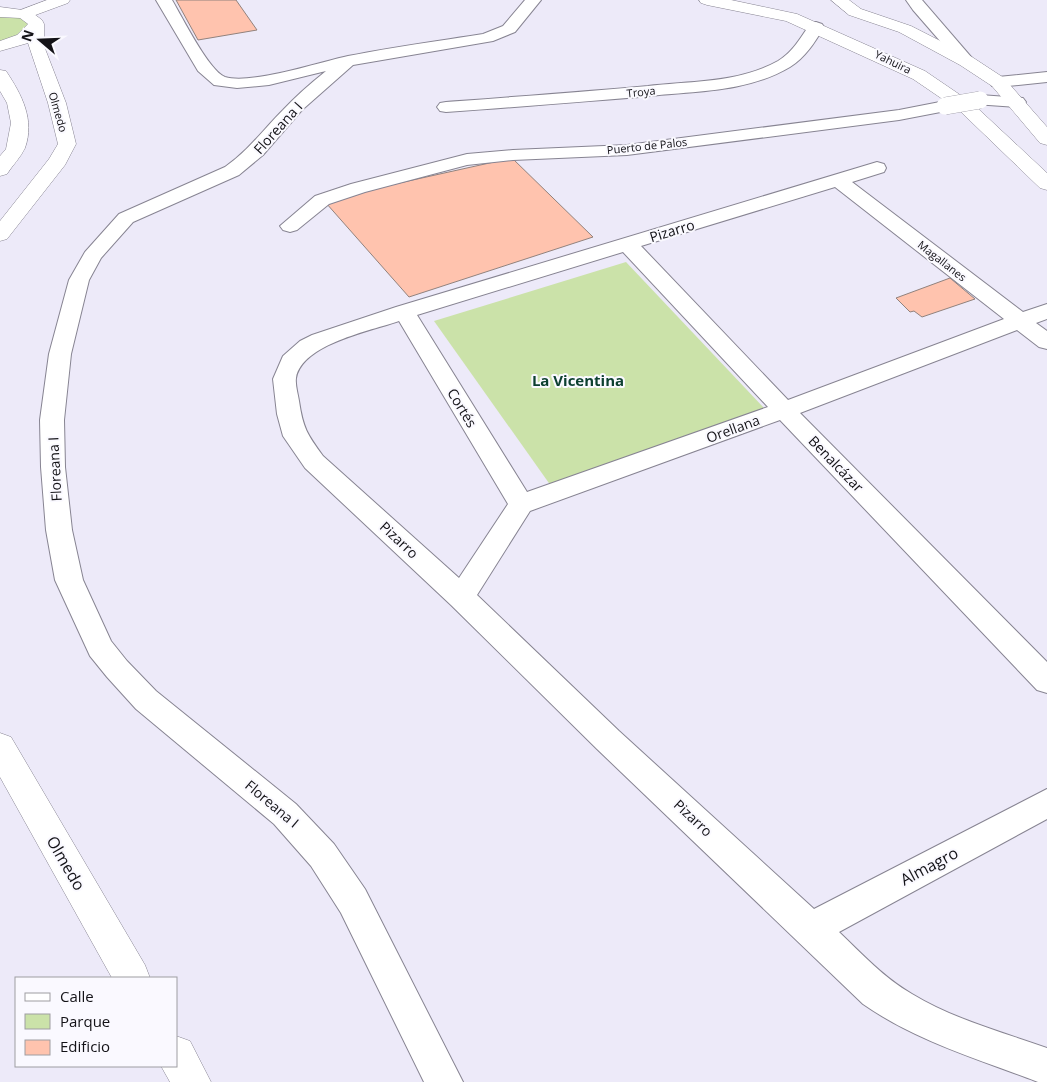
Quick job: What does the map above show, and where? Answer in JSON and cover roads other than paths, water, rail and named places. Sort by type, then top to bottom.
[{"type":"main road","points":[[0,46],[23,39],[29,21],[47,3],[62,0]]},
{"type":"main road","name":"Yahuira","points":[[707,0],[784,15],[816,27],[919,75],[966,107],[1047,184]]},
{"type":"main road","points":[[839,0],[855,12],[905,29],[966,61],[998,82],[1047,139]]},
{"type":"main road","points":[[0,12],[29,21]]},
{"type":"main road","name":"Olmedo","points":[[0,235],[58,161],[68,144],[58,103],[36,46],[29,21]]},
{"type":"main road","points":[[0,76],[8,100],[20,123],[15,149],[0,170]]},
{"type":"main road","name":"Olmedo","points":[[0,747],[131,977]]},
{"type":"main road","points":[[178,1059],[191,1082]]},
{"type":"street","points":[[164,0],[206,71],[220,81],[237,83],[258,82],[348,61],[473,41],[498,35],[514,25],[533,0]]},
{"type":"street","points":[[914,0],[966,61]]},
{"type":"street","name":"Troya","points":[[446,107],[722,84],[757,76],[786,63],[805,45],[816,27]]},
{"type":"street","name":"Floreana I","points":[[348,61],[291,111],[269,139],[246,162],[126,218],[92,256],[78,280],[60,354],[54,391],[53,467],[62,547],[69,580],[100,648],[117,670],[146,700],[301,828],[337,874],[353,901],[444,1082]]},
{"type":"street","points":[[998,82],[1047,77]]},
{"type":"street","name":"Puerto de Palos","points":[[290,226],[322,200],[358,188],[467,160],[520,154],[627,150],[889,116],[980,100],[1016,102]]},
{"type":"street","name":"Pizarro","points":[[878,168],[404,312],[320,340],[302,350],[291,361],[285,372],[287,401],[295,436],[314,462],[461,597],[608,740],[876,991],[899,1007],[937,1026],[1047,1067]]},
{"type":"street","name":"Magallanes","points":[[838,180],[1047,342]]},
{"type":"street","name":"Benalcázar","points":[[628,245],[784,410],[1047,681]]},
{"type":"street","name":"Orellana","points":[[521,504],[784,410],[1047,310]]},
{"type":"street","name":"Cortés","points":[[404,312],[521,504]]},
{"type":"street","points":[[461,597],[521,504]]},
{"type":"street","name":"Almagro","points":[[811,929],[1047,803]]},
{"type":"district","name":"La Vicentina","points":[[578,381]]}]
